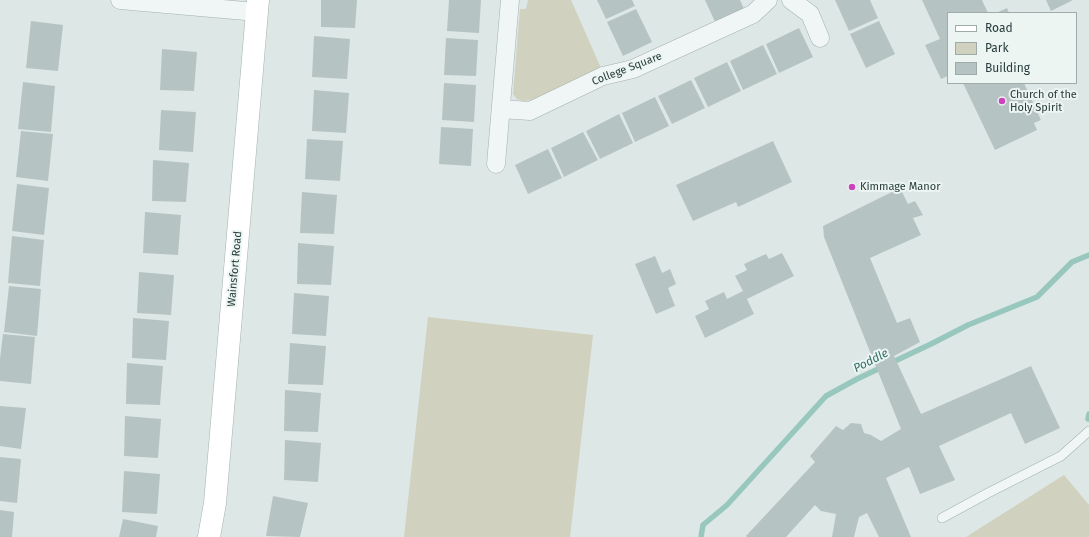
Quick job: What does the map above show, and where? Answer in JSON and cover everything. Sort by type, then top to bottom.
[{"type":"main road","name":"Wainsfort Road","points":[[209,537],[215,503],[257,6]]},
{"type":"street","points":[[120,0],[257,6]]},
{"type":"street","points":[[496,164],[510,0]]},
{"type":"street","name":"College Square","points":[[501,108],[530,111],[603,76],[633,69],[753,14],[768,0]]},
{"type":"street","points":[[791,0],[810,14],[820,38]]},
{"type":"lane","points":[[942,518],[1062,456],[1089,431]]},
{"type":"green space","points":[[528,0],[571,0],[601,68],[532,100],[523,101],[517,99],[513,94],[520,9],[526,9]]},
{"type":"green space","points":[[428,317],[593,335],[570,537],[404,537]]},
{"type":"green space","points":[[1064,475],[1089,505],[1089,537],[966,537]]},
{"type":"building","points":[[321,0],[357,0],[355,28],[321,27]]},
{"type":"building","points":[[449,0],[481,0],[479,33],[447,31]]},
{"type":"building","points":[[597,0],[632,0],[635,6],[606,19]]},
{"type":"building","points":[[705,0],[740,0],[745,11],[716,24]]},
{"type":"building","points":[[835,0],[870,0],[878,18],[849,31]]},
{"type":"building","points":[[922,0],[982,0],[988,12],[947,12],[947,76],[941,79],[925,45],[940,39]]},
{"type":"building","points":[[1046,0],[1073,0],[1051,11]]},
{"type":"building","points":[[1007,8],[1009,12],[998,12]]},
{"type":"building","points":[[636,9],[652,42],[623,56],[607,22]]},
{"type":"building","points":[[31,21],[63,25],[58,71],[26,68]]},
{"type":"building","points":[[879,21],[895,54],[866,68],[850,34]]},
{"type":"building","points":[[799,28],[813,57],[779,73],[766,44]]},
{"type":"building","points":[[314,36],[350,39],[347,79],[312,77]]},
{"type":"building","points":[[446,38],[478,40],[476,76],[444,75]]},
{"type":"building","points":[[763,45],[777,74],[743,90],[730,61]]},
{"type":"building","points":[[162,49],[197,52],[194,91],[160,90]]},
{"type":"building","points":[[727,62],[741,91],[708,107],[694,78]]},
{"type":"building","points":[[691,80],[705,108],[672,124],[658,96]]},
{"type":"building","points":[[23,82],[55,86],[51,132],[18,129]]},
{"type":"building","points":[[444,83],[476,85],[474,122],[442,120]]},
{"type":"building","name":"Church of the Holy Spirit","points":[[963,84],[1024,84],[1041,120],[1034,123],[1037,130],[995,150]]},
{"type":"building","points":[[314,90],[349,93],[346,133],[312,131]]},
{"type":"building","points":[[655,97],[669,126],[635,142],[622,113]]},
{"type":"building","points":[[161,110],[196,112],[193,152],[159,150]]},
{"type":"building","points":[[619,114],[633,143],[600,159],[586,131]]},
{"type":"building","points":[[441,127],[473,129],[471,166],[439,164]]},
{"type":"building","points":[[21,131],[53,134],[48,181],[16,177]]},
{"type":"building","points":[[583,132],[598,160],[564,177],[551,148]]},
{"type":"building","points":[[307,139],[343,141],[340,181],[305,179]]},
{"type":"building","points":[[773,141],[792,182],[738,207],[736,202],[693,221],[676,185]]},
{"type":"building","points":[[548,149],[562,178],[528,194],[515,165]]},
{"type":"building","points":[[153,160],[189,163],[186,202],[152,201]]},
{"type":"building","points":[[17,184],[49,188],[44,235],[12,231]]},
{"type":"building","points":[[900,188],[908,204],[915,201],[923,215],[913,218],[921,235],[870,258],[897,323],[910,318],[920,342],[894,356],[921,414],[1031,366],[1060,428],[1025,444],[1011,413],[939,446],[955,480],[920,494],[909,467],[886,478],[911,537],[879,537],[867,513],[859,517],[854,537],[832,537],[836,514],[821,511],[815,505],[786,537],[747,537],[746,536],[815,462],[810,456],[836,426],[843,430],[851,423],[861,424],[864,433],[881,441],[901,429],[824,237],[823,226]]},
{"type":"building","points":[[302,192],[337,195],[334,234],[300,233]]},
{"type":"building","points":[[145,212],[181,215],[178,255],[143,253]]},
{"type":"building","points":[[12,236],[44,240],[40,286],[8,283]]},
{"type":"building","points":[[298,243],[334,246],[331,285],[297,284]]},
{"type":"building","points":[[782,253],[794,276],[747,299],[754,314],[705,338],[695,316],[709,309],[705,301],[724,292],[727,299],[743,291],[735,276],[747,270],[744,264],[766,254],[769,259]]},
{"type":"building","points":[[655,256],[662,273],[670,269],[676,284],[668,288],[675,306],[656,314],[635,264]]},
{"type":"building","points":[[139,272],[174,275],[171,315],[137,313]]},
{"type":"building","points":[[9,286],[41,289],[37,336],[4,332]]},
{"type":"building","points":[[294,293],[329,296],[326,336],[292,334]]},
{"type":"building","points":[[133,318],[169,321],[166,360],[132,358]]},
{"type":"building","points":[[3,334],[35,337],[31,384],[0,381],[0,359]]},
{"type":"building","points":[[290,343],[326,346],[323,385],[288,384]]},
{"type":"building","points":[[127,363],[163,366],[160,405],[126,404]]},
{"type":"building","points":[[285,390],[321,393],[318,432],[284,431]]},
{"type":"building","points":[[0,406],[26,408],[21,449],[0,446]]},
{"type":"building","points":[[125,416],[161,419],[158,458],[124,456]]},
{"type":"building","points":[[285,440],[321,443],[318,482],[284,480]]},
{"type":"building","points":[[0,457],[21,459],[17,503],[0,501]]},
{"type":"building","points":[[124,471],[160,474],[157,514],[122,512]]},
{"type":"building","points":[[273,496],[308,503],[300,537],[266,536]]},
{"type":"building","points":[[0,510],[14,512],[12,537],[0,537]]},
{"type":"building","points":[[123,519],[158,526],[156,537],[119,537]]},
{"type":"waterway","name":"Poddle","points":[[701,537],[703,525],[727,505],[826,396],[857,379],[968,325],[1037,297],[1072,262],[1089,255]]},
{"type":"waterway","points":[[1088,419],[1089,414]]},
{"type":"place","name":"Church of the Holy Spirit","points":[[1002,101]]},
{"type":"place","name":"Kimmage Manor","points":[[852,187]]}]
